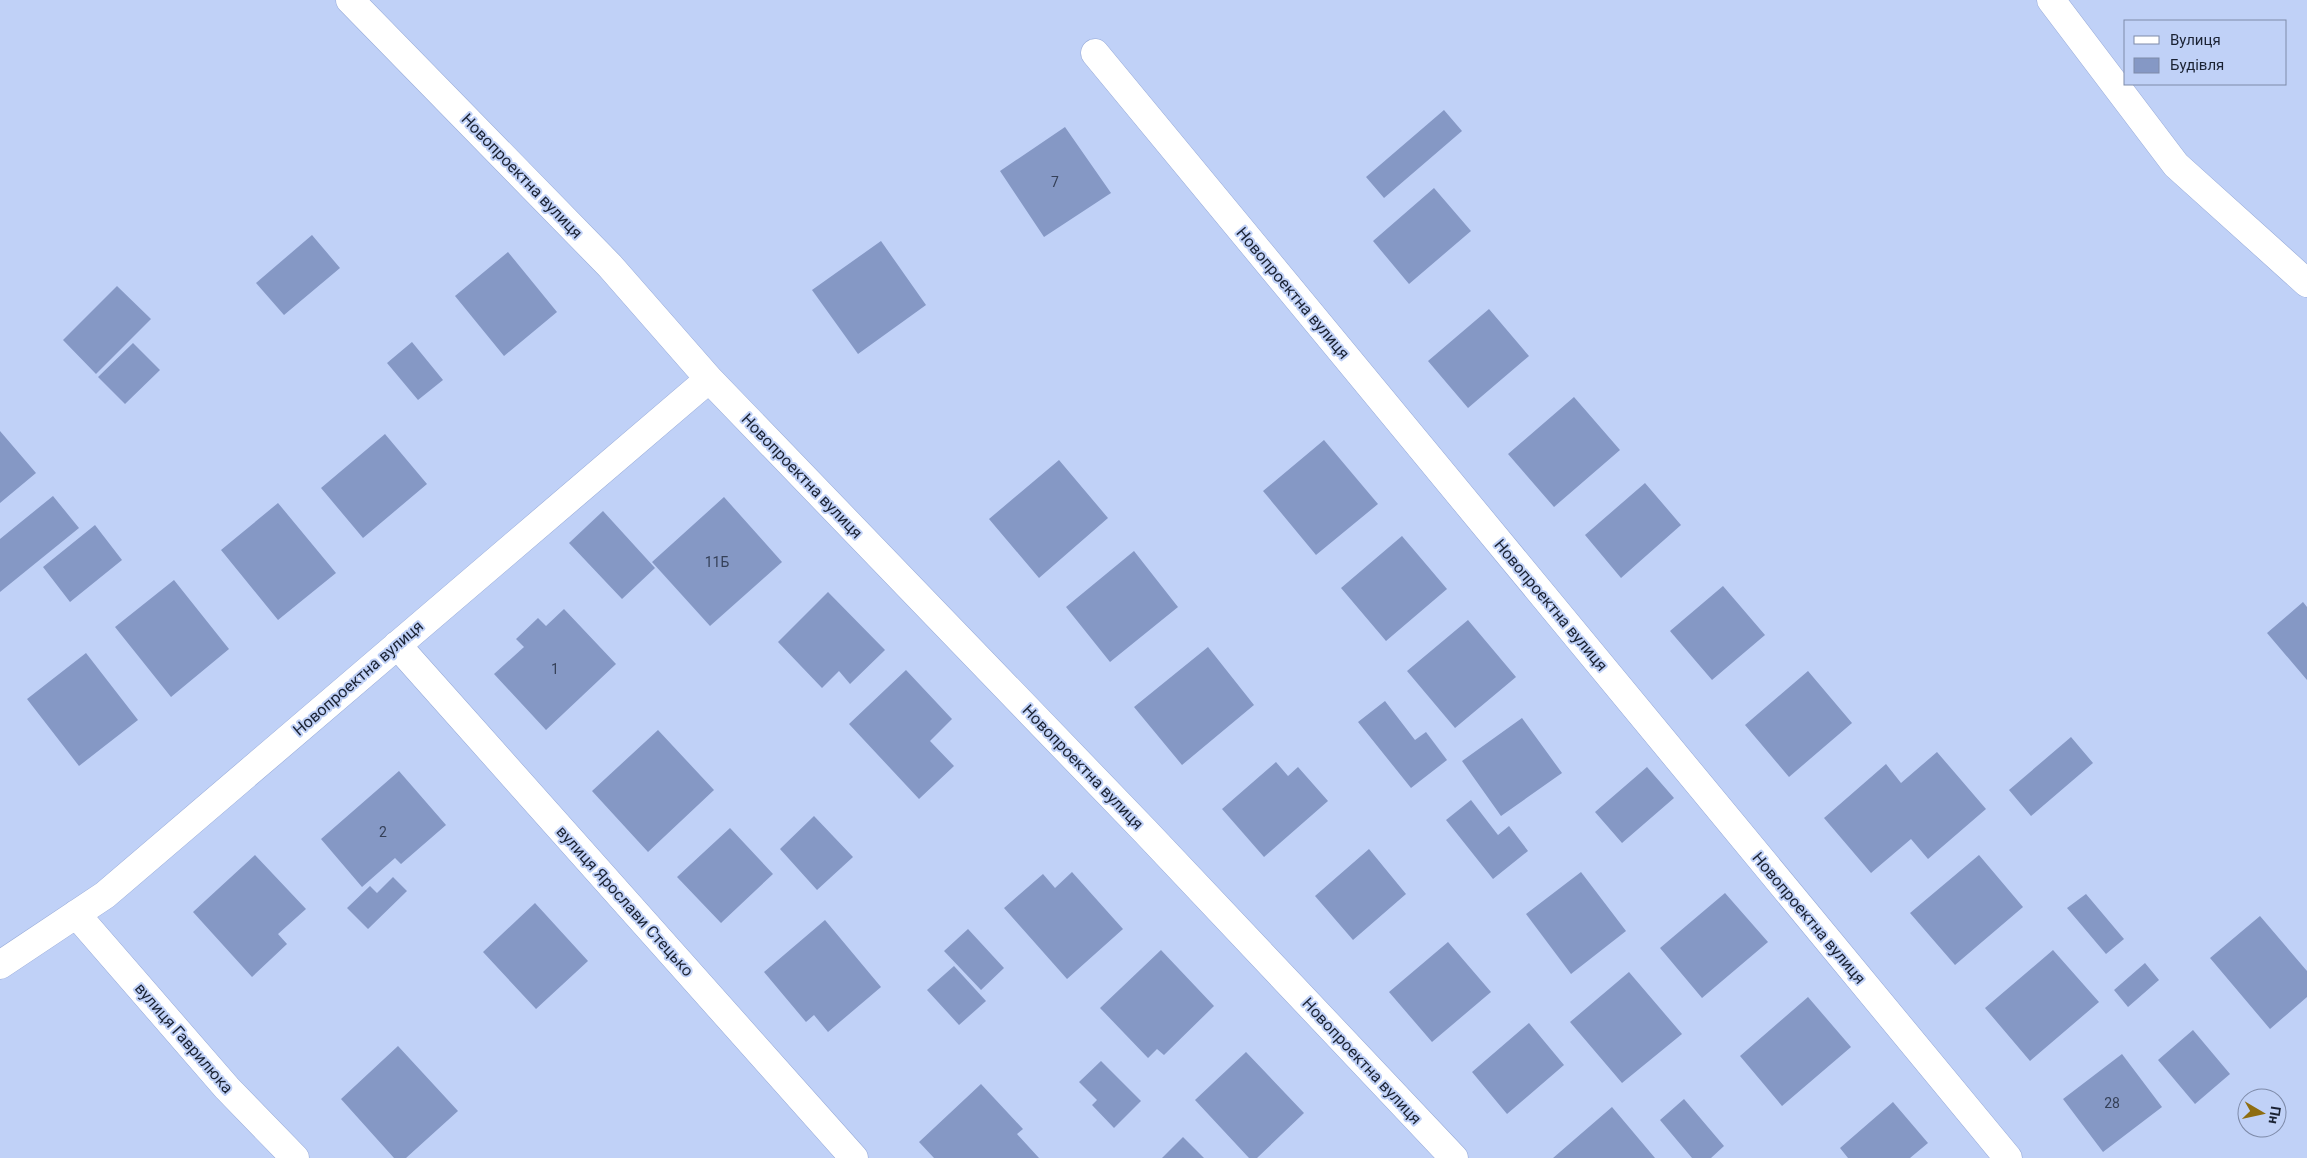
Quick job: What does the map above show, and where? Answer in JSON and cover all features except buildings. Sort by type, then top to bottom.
[{"type":"street","name":"Новопроектна вулиця","points":[[350,0],[610,266],[709,379],[1145,831],[1454,1158]]},
{"type":"street","points":[[2052,0],[2176,165],[2307,282]]},
{"type":"street","name":"Новопроектна вулиця","points":[[1095,53],[2008,1158]]},
{"type":"street","name":"Новопроектна вулиця","points":[[0,965],[105,894],[709,379]]},
{"type":"street","name":"вулиця Ярослави Стецько","points":[[397,645],[854,1158]]},
{"type":"street","name":"вулиця Гаврилюка","points":[[76,914],[227,1088],[295,1158]]}]
